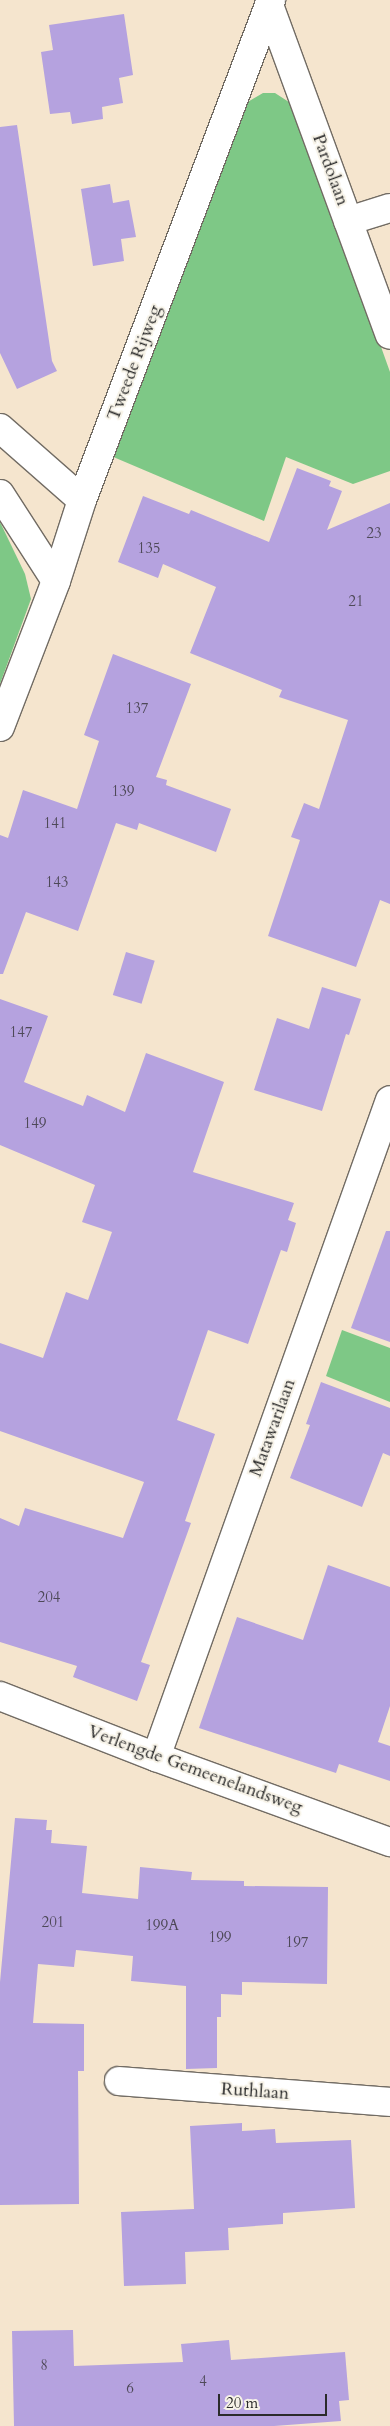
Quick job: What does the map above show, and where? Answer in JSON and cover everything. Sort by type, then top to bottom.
[{"type":"street","name":"Pardolaan","points":[[270,3],[390,335]]},
{"type":"street","name":"Tweede Rijweg","points":[[0,727],[56,581],[82,500],[270,3]]},
{"type":"street","points":[[348,221],[390,208]]},
{"type":"street","points":[[0,428],[82,500]]},
{"type":"street","points":[[0,494],[56,581]]},
{"type":"street","name":"Matawarilaan","points":[[156,1757],[390,1100]]},
{"type":"street","name":"Verlengde Gemeenelandsweg","points":[[0,1696],[156,1757],[390,1842]]},
{"type":"street","name":"Ruthlaan","points":[[119,2081],[390,2102]]},
{"type":"green space","points":[[263,93],[275,93],[295,106],[390,372],[390,471],[353,484],[286,457],[264,521],[111,456],[246,103]]},
{"type":"green space","points":[[0,522],[25,574],[31,599],[0,684]]},
{"type":"green space","points":[[342,1330],[390,1348],[390,1402],[326,1376]]},
{"type":"building","points":[[124,14],[133,75],[119,78],[123,103],[102,107],[103,119],[72,124],[70,112],[50,114],[41,52],[53,50],[49,25]]},
{"type":"building","points":[[17,125],[52,361],[57,371],[17,389],[0,353],[0,127]]},
{"type":"building","points":[[110,184],[113,203],[129,200],[136,237],[121,239],[124,261],[93,266],[81,189]]},
{"type":"building","points":[[297,468],[331,481],[329,486],[342,491],[327,530],[390,503],[390,904],[380,900],[356,967],[268,936],[300,840],[291,837],[304,803],[319,809],[348,720],[279,697],[282,690],[190,653],[216,587],[163,564],[158,578],[118,562],[143,496],[189,514],[191,510],[269,542]]},
{"type":"building","points":[[113,654],[191,684],[156,777],[167,780],[166,785],[231,809],[216,852],[139,823],[137,830],[116,823],[78,931],[26,912],[3,974],[0,974],[0,835],[8,838],[23,790],[77,809],[99,741],[84,735]]},
{"type":"building","points":[[126,952],[155,961],[142,1004],[113,995]]},
{"type":"building","points":[[322,987],[361,999],[349,1035],[346,1034],[322,1111],[254,1090],[277,1018],[309,1029]]},
{"type":"building","points":[[0,999],[48,1016],[24,1082],[83,1106],[87,1095],[125,1112],[146,1053],[224,1082],[193,1172],[294,1203],[288,1220],[296,1223],[287,1252],[281,1250],[248,1344],[208,1330],[177,1420],[215,1434],[185,1521],[191,1523],[141,1662],[150,1665],[137,1701],[73,1677],[77,1666],[0,1642],[0,1518],[19,1526],[25,1508],[123,1538],[144,1482],[0,1431],[0,1343],[43,1358],[66,1292],[88,1300],[112,1232],[82,1222],[95,1185],[0,1145]]},
{"type":"building","points":[[386,1231],[390,1231],[390,1342],[351,1328]]},
{"type":"building","points":[[321,1382],[390,1408],[390,1456],[383,1453],[362,1507],[290,1478],[310,1425],[306,1424]]},
{"type":"building","points":[[328,1565],[390,1587],[390,1706],[378,1742],[390,1746],[390,1781],[339,1764],[336,1773],[199,1728],[237,1617],[303,1640]]},
{"type":"building","points":[[15,1818],[47,1820],[46,1830],[52,1830],[51,1843],[87,1846],[82,1893],[138,1899],[140,1867],[192,1872],[191,1880],[244,1881],[244,1886],[328,1887],[327,1984],[242,1982],[242,1995],[221,1994],[221,2017],[217,2017],[217,2068],[186,2069],[186,1986],[131,1981],[133,1956],[76,1950],[74,1967],[38,1964],[33,2023],[84,2024],[84,2071],[78,2071],[79,2204],[0,2205],[0,1982]]},
{"type":"building","points":[[242,2123],[242,2131],[275,2129],[276,2143],[351,2140],[355,2208],[283,2213],[283,2224],[228,2228],[229,2250],[185,2252],[186,2284],[124,2286],[121,2212],[194,2209],[190,2126]]},
{"type":"building","points":[[73,2330],[74,2366],[183,2362],[181,2344],[229,2340],[231,2360],[345,2352],[349,2400],[339,2401],[341,2421],[274,2426],[14,2426],[12,2331]]}]
